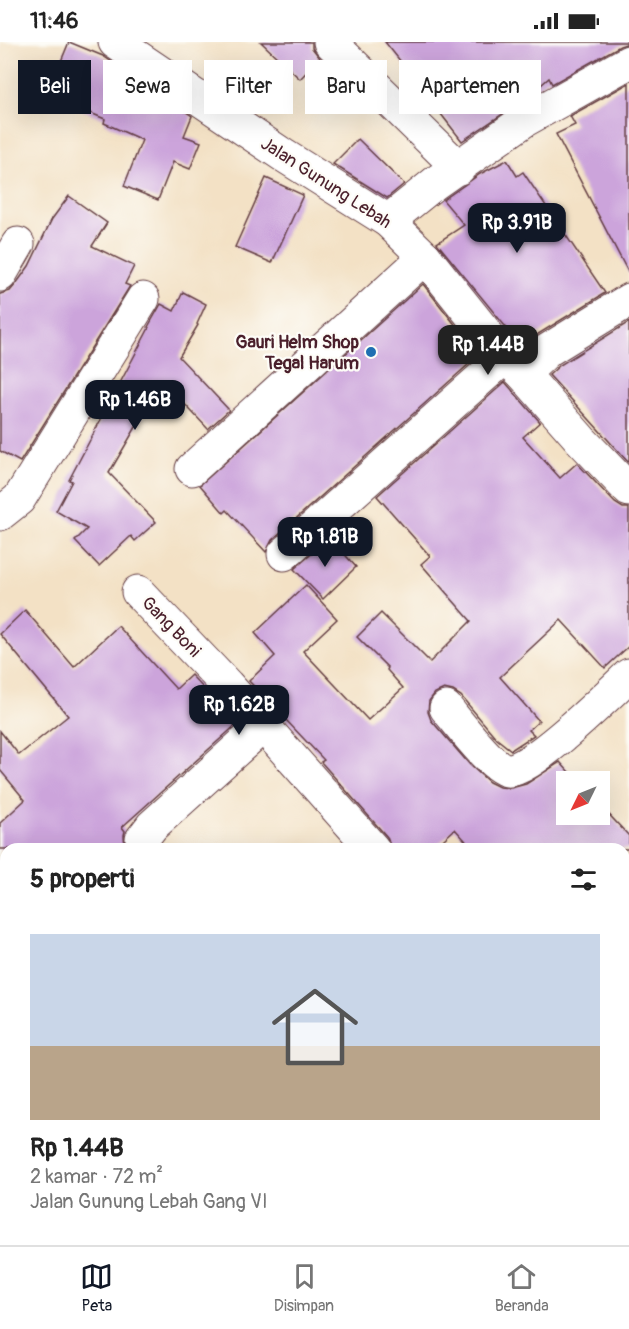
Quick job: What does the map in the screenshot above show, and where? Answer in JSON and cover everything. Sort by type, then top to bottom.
[{"type":"street","name":"Jalan Gunung Lebah","points":[[115,42],[283,155],[388,221],[426,257],[514,366],[629,490]]},
{"type":"street","points":[[330,42],[459,168]]},
{"type":"street","points":[[388,221],[435,183],[525,120],[629,62]]},
{"type":"street","points":[[0,275],[18,244]]},
{"type":"street","points":[[192,470],[426,257]]},
{"type":"street","points":[[6,500],[143,299]]},
{"type":"street","points":[[284,554],[514,366],[548,350],[629,300]]},
{"type":"street","name":"Gang Boni","points":[[138,592],[264,725],[368,843]]},
{"type":"street","points":[[446,708],[493,762],[506,770],[514,771],[562,737],[629,675]]},
{"type":"street","points":[[143,843],[142,839],[152,826],[264,725]]},
{"type":"building","points":[[69,42],[109,60],[103,60],[103,114],[189,114],[192,116],[184,136],[201,142],[190,169],[173,162],[158,200],[124,186],[142,140],[104,123],[105,119],[91,113],[91,60],[62,60]]},
{"type":"building","points":[[261,42],[312,42],[312,48],[320,58],[305,60],[305,74],[300,79],[293,72],[293,60],[280,60]]},
{"type":"building","points":[[385,42],[629,42],[552,84],[549,78],[541,85],[541,60],[399,60]]},
{"type":"building","points":[[629,83],[629,274],[556,134],[575,125],[570,116]]},
{"type":"building","points":[[441,114],[502,114],[462,141]]},
{"type":"building","points":[[358,139],[404,184],[387,198],[333,164]]},
{"type":"building","points":[[507,160],[517,176],[523,172],[605,293],[538,334],[523,348],[437,243],[464,225],[443,200],[480,174]]},
{"type":"building","points":[[266,178],[303,195],[272,263],[235,247]]},
{"type":"building","points":[[69,196],[107,223],[92,246],[134,266],[125,284],[130,286],[20,462],[0,451],[0,294],[10,291],[29,266],[52,219]]},
{"type":"building","points":[[423,284],[479,355],[272,540],[266,552],[227,510],[224,513],[200,485]]},
{"type":"building","points":[[183,292],[206,304],[198,325],[179,357],[229,410],[208,429],[163,381],[109,473],[156,522],[135,541],[131,536],[99,566],[75,541],[87,529],[56,511],[72,481],[69,480],[161,304],[174,311]]},
{"type":"building","points":[[629,322],[629,463],[549,375],[560,365]]},
{"type":"building","points":[[505,382],[540,422],[523,437],[560,478],[577,463],[615,503],[623,508],[629,508],[629,646],[605,668],[561,620],[500,677],[539,721],[529,730],[534,735],[511,750],[497,739],[461,696],[453,691],[444,689],[435,693],[429,701],[428,712],[431,720],[470,765],[489,782],[499,787],[511,788],[526,784],[560,762],[568,771],[556,771],[556,825],[610,825],[610,816],[629,836],[629,843],[468,843],[455,829],[440,843],[389,843],[387,837],[321,762],[324,760],[249,681],[275,656],[255,633],[306,585],[337,619],[303,651],[368,720],[403,688],[387,670],[388,668],[357,637],[381,613],[430,662],[471,621],[421,564],[430,556],[377,496]]},
{"type":"building","points":[[330,538],[356,567],[323,599],[294,569]]},
{"type":"building","points":[[25,610],[74,667],[118,626],[176,689],[191,675],[237,724],[122,827],[125,831],[125,843],[0,843],[0,823],[25,800],[0,770],[0,731],[19,755],[68,716],[0,634]]},
{"type":"place","name":"Gauri Helm Shop Tegal Harum","points":[[371,352]]}]
